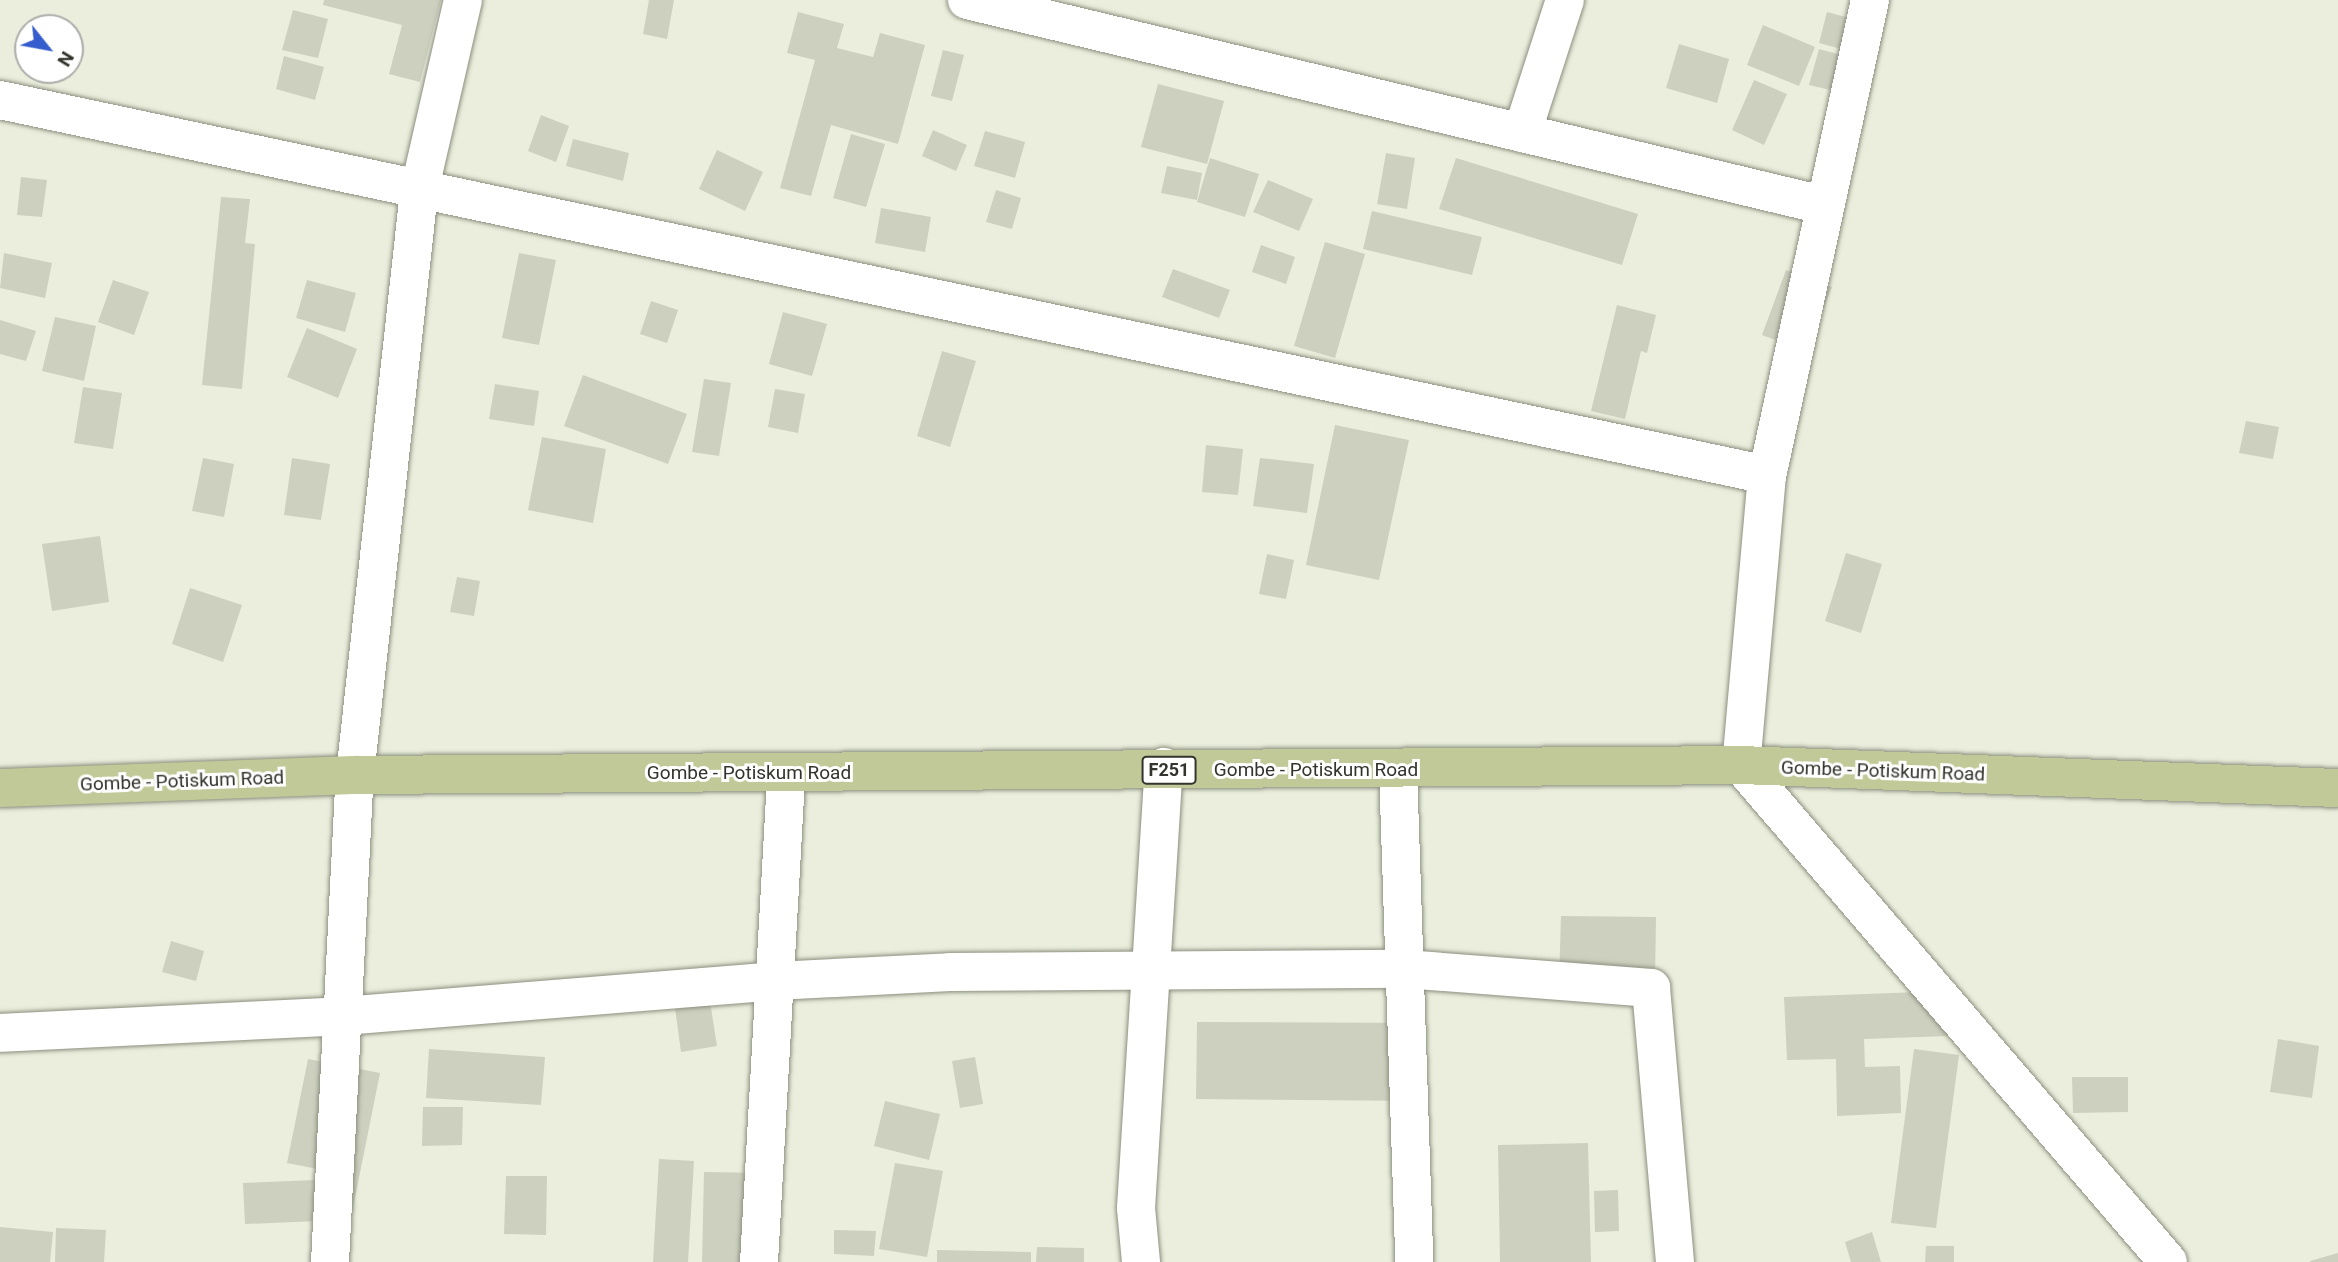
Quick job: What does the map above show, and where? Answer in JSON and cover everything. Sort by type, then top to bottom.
[{"type":"main road","name":"Gombe - Potiskum Road","points":[[0,788],[355,775],[1741,765],[2338,788]]},
{"type":"street","points":[[330,1262],[355,775],[419,192],[463,0]]},
{"type":"street","points":[[967,0],[1823,205]]},
{"type":"street","points":[[1522,133],[1565,0]]},
{"type":"street","points":[[1870,0],[1823,205],[1767,475],[1741,765],[2157,1260]]},
{"type":"street","points":[[0,100],[419,192],[1767,475]]},
{"type":"street","points":[[1141,1262],[1136,1208],[1149,972],[1166,769]]},
{"type":"street","points":[[1398,769],[1414,1262]]},
{"type":"street","points":[[759,1262],[786,773]]},
{"type":"street","points":[[0,1033],[343,1016],[775,981],[950,972],[1405,969],[1651,988],[1675,1262]]},
{"type":"building","points":[[324,0],[441,0],[420,82],[389,74],[402,25],[323,5]]},
{"type":"building","points":[[649,0],[674,0],[667,39],[643,34]]},
{"type":"building","points":[[293,10],[328,19],[318,58],[282,50]]},
{"type":"building","points":[[798,12],[844,24],[837,48],[873,57],[880,33],[925,45],[898,144],[831,125],[811,196],[780,188],[815,60],[787,53]]},
{"type":"building","points":[[1827,12],[1883,27],[1874,58],[1819,43]]},
{"type":"building","points":[[1763,25],[1815,47],[1799,86],[1747,65]]},
{"type":"building","points":[[1679,44],[1729,59],[1717,103],[1666,88]]},
{"type":"building","points":[[1819,49],[1860,60],[1851,95],[1809,85]]},
{"type":"building","points":[[943,50],[964,55],[952,101],[931,96]]},
{"type":"building","points":[[284,56],[324,67],[315,100],[276,89]]},
{"type":"building","points":[[1754,80],[1787,94],[1764,145],[1732,130]]},
{"type":"building","points":[[1158,84],[1224,101],[1207,164],[1141,147]]},
{"type":"building","points":[[541,115],[569,126],[556,162],[528,151]]},
{"type":"building","points":[[933,130],[967,145],[956,171],[922,156]]},
{"type":"building","points":[[985,131],[1025,142],[1015,178],[974,166]]},
{"type":"building","points":[[851,134],[885,144],[866,207],[833,198]]},
{"type":"building","points":[[573,139],[629,153],[623,181],[566,166]]},
{"type":"building","points":[[717,150],[763,172],[745,211],[699,189]]},
{"type":"building","points":[[1386,153],[1415,158],[1407,209],[1377,204]]},
{"type":"building","points":[[1210,158],[1259,174],[1245,217],[1197,202]]},
{"type":"building","points":[[1456,158],[1638,214],[1622,265],[1439,209]]},
{"type":"building","points":[[1167,166],[1202,173],[1197,200],[1161,193]]},
{"type":"building","points":[[21,177],[47,180],[42,217],[17,215]]},
{"type":"building","points":[[1268,180],[1313,199],[1299,231],[1253,212]]},
{"type":"building","points":[[996,190],[1021,198],[1012,229],[986,222]]},
{"type":"building","points":[[221,197],[250,199],[245,243],[255,244],[242,389],[202,385]]},
{"type":"building","points":[[881,208],[931,217],[925,252],[875,243]]},
{"type":"building","points":[[1372,211],[1482,237],[1472,275],[1363,249]]},
{"type":"building","points":[[1325,242],[1365,254],[1335,358],[1294,346]]},
{"type":"building","points":[[1261,245],[1295,257],[1286,284],[1252,272]]},
{"type":"building","points":[[4,253],[52,263],[45,298],[0,288]]},
{"type":"building","points":[[519,253],[556,260],[539,345],[502,338]]},
{"type":"building","points":[[1173,269],[1230,290],[1219,318],[1162,297]]},
{"type":"building","points":[[1786,270],[1832,287],[1807,352],[1762,335]]},
{"type":"building","points":[[113,280],[149,292],[134,335],[98,322]]},
{"type":"building","points":[[307,280],[356,293],[345,332],[296,318]]},
{"type":"building","points":[[651,301],[678,310],[667,343],[640,334]]},
{"type":"building","points":[[1617,305],[1656,315],[1647,353],[1641,351],[1625,419],[1591,411]]},
{"type":"building","points":[[783,312],[827,324],[812,376],[769,364]]},
{"type":"building","points":[[55,317],[96,326],[84,381],[42,371]]},
{"type":"building","points":[[0,320],[36,331],[26,361],[0,354]]},
{"type":"building","points":[[307,328],[357,349],[338,398],[287,377]]},
{"type":"building","points":[[942,351],[976,361],[950,447],[917,436]]},
{"type":"building","points":[[583,375],[687,414],[668,464],[564,426]]},
{"type":"building","points":[[704,379],[731,383],[719,456],[692,452]]},
{"type":"building","points":[[495,384],[539,391],[534,426],[489,419]]},
{"type":"building","points":[[83,387],[122,393],[113,449],[74,443]]},
{"type":"building","points":[[775,389],[805,394],[798,433],[768,427]]},
{"type":"building","points":[[2246,421],[2279,427],[2273,459],[2239,453]]},
{"type":"building","points":[[1335,425],[1409,440],[1379,580],[1306,565]]},
{"type":"building","points":[[542,437],[606,449],[593,523],[528,510]]},
{"type":"building","points":[[1206,445],[1243,449],[1238,495],[1202,492]]},
{"type":"building","points":[[203,458],[234,464],[224,517],[192,511]]},
{"type":"building","points":[[292,458],[330,464],[321,520],[284,515]]},
{"type":"building","points":[[1260,458],[1314,464],[1307,513],[1253,506]]},
{"type":"building","points":[[100,536],[109,602],[52,611],[42,544]]},
{"type":"building","points":[[1846,553],[1882,564],[1861,633],[1825,621]]},
{"type":"building","points":[[1267,554],[1294,560],[1286,599],[1259,594]]},
{"type":"building","points":[[457,577],[480,581],[474,616],[450,612]]},
{"type":"building","points":[[190,588],[242,605],[223,662],[172,644]]},
{"type":"building","points":[[1561,916],[1656,917],[1655,982],[1559,981]]},
{"type":"building","points":[[171,941],[204,951],[196,981],[162,972]]},
{"type":"building","points":[[1947,991],[1948,1036],[1864,1039],[1865,1067],[1900,1066],[1901,1113],[1837,1116],[1836,1059],[1787,1060],[1784,997]]},
{"type":"building","points":[[709,995],[717,1046],[681,1052],[674,1000]]},
{"type":"building","points":[[1197,1022],[1421,1023],[1420,1101],[1196,1099]]},
{"type":"building","points":[[2278,1039],[2319,1046],[2312,1098],[2270,1092]]},
{"type":"building","points":[[429,1049],[545,1057],[541,1105],[426,1098]]},
{"type":"building","points":[[1914,1049],[1959,1055],[1936,1228],[1891,1223]]},
{"type":"building","points":[[975,1057],[983,1104],[960,1108],[952,1061]]},
{"type":"building","points":[[308,1059],[380,1073],[352,1213],[321,1207],[328,1171],[287,1163]]},
{"type":"building","points":[[2072,1077],[2128,1077],[2128,1112],[2073,1113]]},
{"type":"building","points":[[885,1101],[940,1114],[929,1160],[874,1146]]},
{"type":"building","points":[[423,1107],[463,1107],[462,1145],[422,1146]]},
{"type":"building","points":[[1588,1143],[1591,1262],[1500,1262],[1498,1145]]},
{"type":"building","points":[[659,1159],[694,1161],[688,1262],[653,1262]]},
{"type":"building","points":[[895,1163],[943,1171],[927,1257],[879,1249]]},
{"type":"building","points":[[704,1172],[762,1173],[760,1262],[702,1262]]},
{"type":"building","points":[[506,1176],[547,1176],[546,1235],[504,1234]]},
{"type":"building","points":[[316,1180],[318,1221],[245,1224],[243,1183]]},
{"type":"building","points":[[1618,1190],[1619,1231],[1595,1232],[1594,1191]]},
{"type":"building","points":[[0,1227],[53,1232],[50,1262],[0,1262]]},
{"type":"building","points":[[56,1228],[106,1230],[104,1262],[55,1262]]},
{"type":"building","points":[[834,1230],[876,1231],[874,1256],[834,1254]]},
{"type":"building","points":[[1872,1232],[1881,1262],[1851,1262],[1845,1242]]},
{"type":"building","points":[[1926,1246],[1954,1246],[1954,1262],[1925,1262]]},
{"type":"building","points":[[1037,1247],[1084,1248],[1084,1262],[1036,1262]]},
{"type":"building","points":[[937,1250],[1031,1252],[1031,1262],[937,1262]]},
{"type":"building","points":[[2338,1253],[2338,1262],[2310,1262],[2310,1261]]}]
